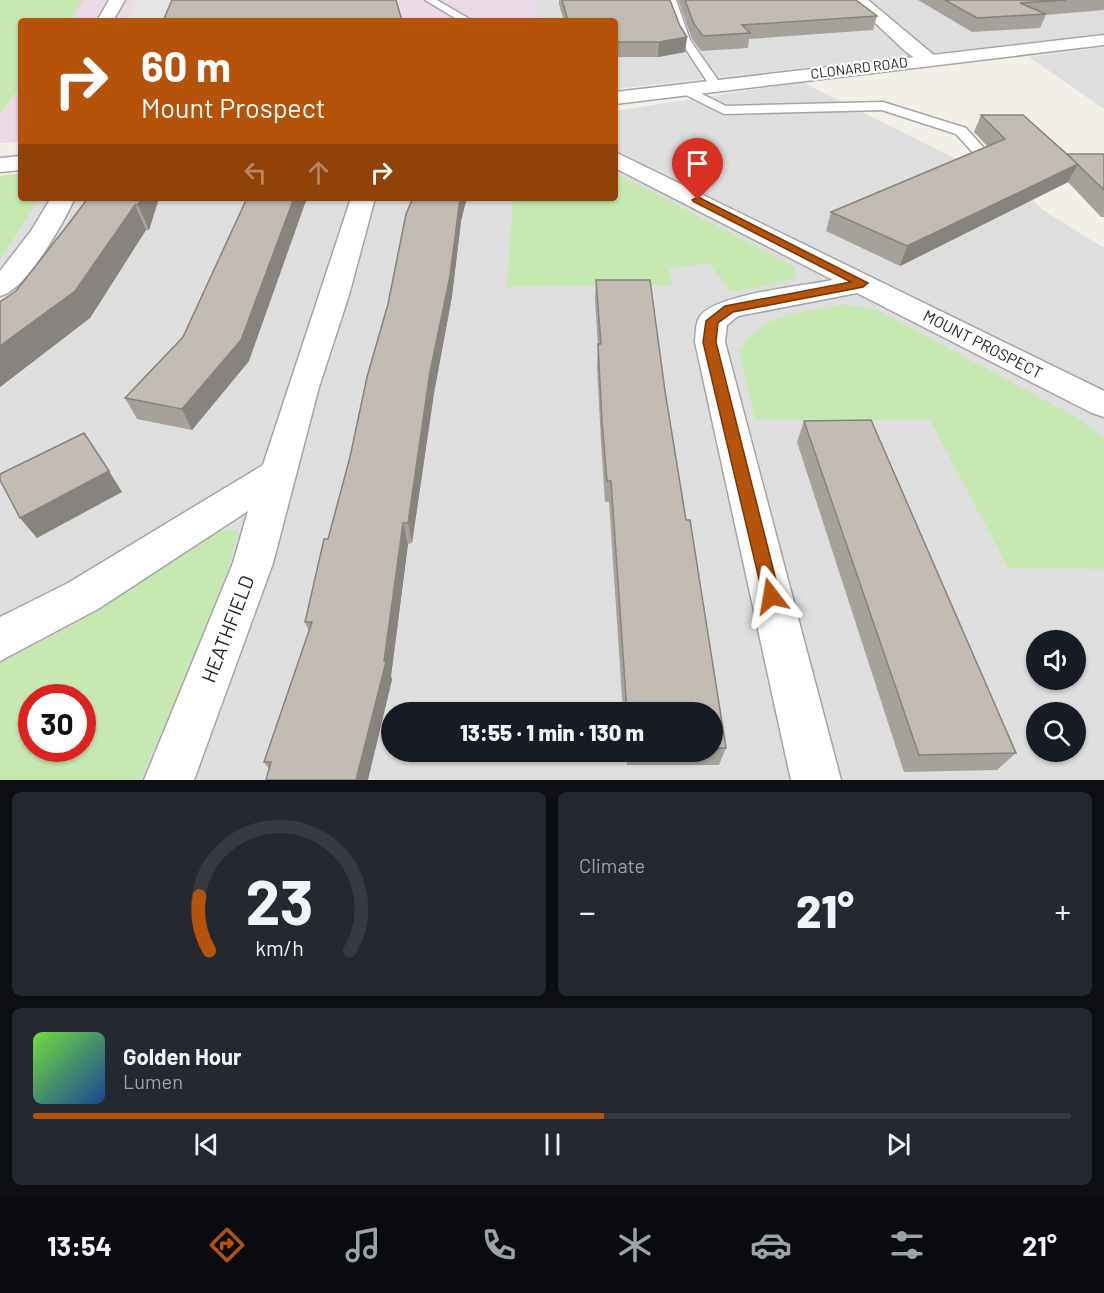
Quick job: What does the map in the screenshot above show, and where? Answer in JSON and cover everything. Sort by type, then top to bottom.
[{"type":"street","points":[[107,18],[117,0]]},
{"type":"street","points":[[859,0],[911,47],[929,60]]},
{"type":"street","name":"CLONARD ROAD","points":[[618,98],[1104,40]]},
{"type":"street","name":"MOUNT PROSPECT","points":[[618,160],[1104,405]]},
{"type":"street","points":[[0,165],[18,163]]},
{"type":"street","points":[[0,288],[30,253],[54,217],[62,201]]},
{"type":"street","name":"HEATHFIELD","points":[[169,780],[253,562],[303,387],[336,295],[362,201]]},
{"type":"street","points":[[816,780],[710,342],[712,321],[729,309],[863,283]]},
{"type":"street","points":[[0,640],[83,596],[278,474]]},
{"type":"lane","points":[[430,0],[463,18]]},
{"type":"lane","points":[[671,0],[677,23],[685,40],[716,86]]},
{"type":"lane","points":[[686,90],[724,110],[883,106],[961,131],[982,155]]},
{"type":"shaded area","points":[[0,0],[534,0],[537,18],[18,18],[18,142],[0,143]]},
{"type":"shaded area","points":[[137,0],[183,0],[175,18],[127,18]]},
{"type":"shaded area","points":[[534,0],[1104,0],[1104,34],[618,89],[618,18],[537,18]]},
{"type":"shaded area","points":[[1104,47],[1104,109],[1029,57]]},
{"type":"shaded area","points":[[802,82],[1025,193],[1043,210],[1104,248],[1104,780],[0,780],[0,176],[18,173],[18,201],[618,201],[618,111]]},
{"type":"green space","points":[[0,0],[84,0],[70,18],[18,18],[18,89],[0,114]]},
{"type":"green space","points":[[18,173],[18,201],[37,201],[0,260],[0,176]]},
{"type":"green space","points":[[618,175],[794,266],[797,278],[743,291],[729,290],[709,263],[669,268],[672,285],[507,287],[513,201],[618,201]]},
{"type":"green space","points":[[845,304],[877,310],[1078,418],[1104,438],[1104,569],[1008,568],[930,420],[755,420],[739,351],[749,338],[760,328],[785,316]]},
{"type":"green space","points":[[217,528],[238,531],[224,584],[141,780],[0,780],[0,662],[63,630]]},
{"type":"building","points":[[172,0],[396,0],[401,18],[164,18]]},
{"type":"building","points":[[562,0],[670,0],[687,37],[659,42],[618,42],[618,18],[567,18]]},
{"type":"building","points":[[685,0],[856,0],[877,16],[742,25],[750,33],[703,36],[694,24]]},
{"type":"building","points":[[945,0],[1066,0],[1020,3],[1046,14],[977,18]]},
{"type":"building","points":[[981,115],[1023,115],[1078,164],[907,246],[831,212],[1005,139]]},
{"type":"building","points":[[1067,154],[1104,154],[1104,190]]},
{"type":"building","points":[[86,201],[140,201],[75,291],[0,346],[0,302],[16,291]]},
{"type":"building","points":[[246,201],[293,201],[241,340],[182,409],[125,398],[183,337]]},
{"type":"building","points":[[412,201],[460,201],[450,276],[430,372],[408,523],[403,523],[384,661],[386,662],[356,780],[266,780],[271,762],[264,762],[312,622],[305,622],[324,539],[328,539],[350,457],[367,377],[388,304],[406,214]]},
{"type":"building","points":[[596,280],[650,280],[686,520],[690,520],[719,702],[626,702],[611,481],[607,481],[602,421],[598,344],[601,344]]},
{"type":"building","points":[[871,420],[1016,753],[919,755],[804,421]]},
{"type":"building","points":[[84,433],[109,471],[20,518],[0,480],[0,474]]},
{"type":"building","points":[[723,729],[726,748],[723,748]]},
{"type":"route","points":[[698,200],[863,283],[729,309],[712,321],[710,342],[771,596]]}]
